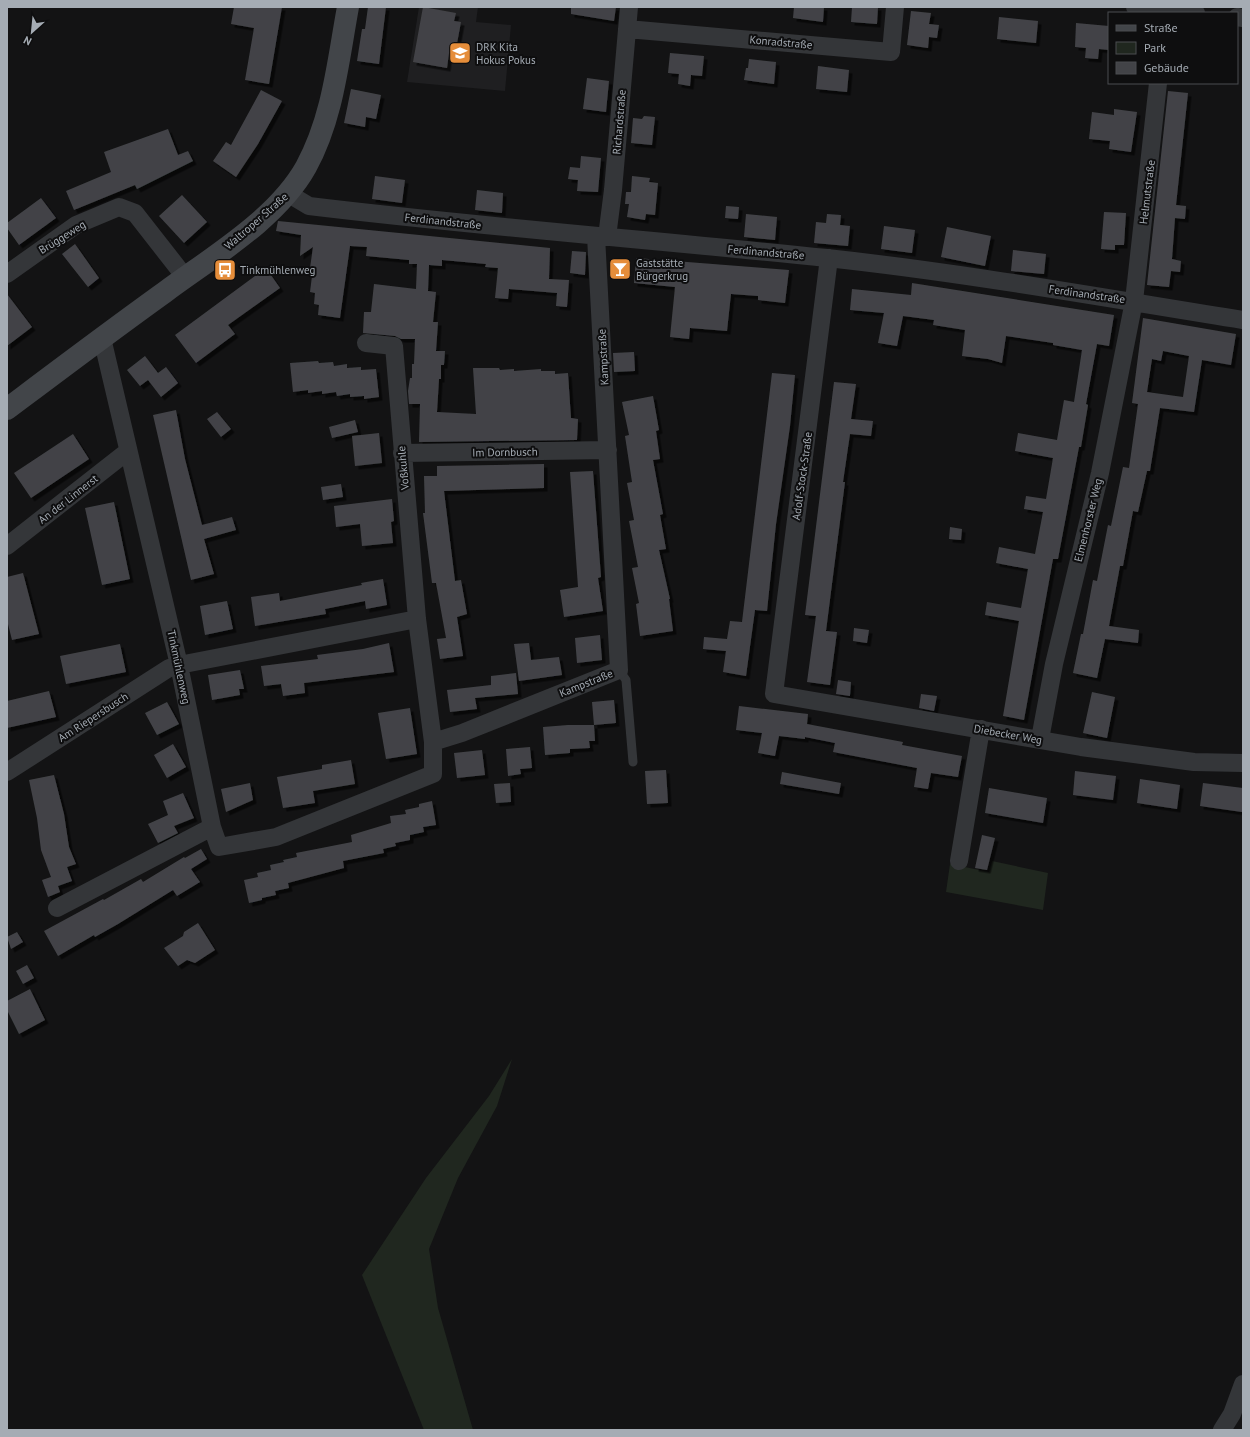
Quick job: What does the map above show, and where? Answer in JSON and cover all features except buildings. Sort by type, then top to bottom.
[{"type":"main road","name":"Waltroper Straße","points":[[7,409],[215,256],[289,194],[306,167],[320,139],[327,117],[348,7]]},
{"type":"street","name":"Richardstraße","points":[[601,237],[613,190],[629,7]]},
{"type":"street","name":"Konradstraße","points":[[627,29],[891,52],[895,7]]},
{"type":"street","points":[[1135,7],[1185,12]]},
{"type":"street","name":"Helmutstraße","points":[[1134,301],[1158,84]]},
{"type":"street","name":"Ferdinandstraße","points":[[289,194],[309,206],[601,237],[829,258],[1134,301],[1243,320]]},
{"type":"street","name":"Brüggeweg","points":[[7,274],[76,225],[119,207],[135,213],[185,277]]},
{"type":"street","name":"Kampstraße","points":[[432,742],[462,733],[619,670],[608,450],[601,237]]},
{"type":"street","name":"Adolf-Stock-Straße","points":[[774,694],[829,258]]},
{"type":"street","name":"Elmenhorster Weg","points":[[1040,739],[1054,664],[1100,473],[1134,301]]},
{"type":"street","name":"Tinkmühlenweg","points":[[102,338],[179,665],[212,827]]},
{"type":"street","name":"Voßkuhle","points":[[366,343],[394,346],[417,619],[432,742]]},
{"type":"street","name":"Im Dornbusch","points":[[402,453],[608,450]]},
{"type":"street","name":"An der Linnerst","points":[[7,546],[128,451]]},
{"type":"street","points":[[179,665],[417,619]]},
{"type":"street","name":"Am Riepersbusch","points":[[7,772],[169,668],[179,665]]},
{"type":"street","name":"Diebecker Weg","points":[[774,694],[1081,747],[1194,762],[1243,763]]},
{"type":"street","points":[[959,861],[980,729]]},
{"type":"street","points":[[57,908],[212,827],[219,847],[276,837],[434,774],[432,742]]},
{"type":"street","points":[[1222,1430],[1232,1414],[1243,1384]]},
{"type":"lane","points":[[619,670],[626,680],[633,762]]},
{"type":"shaded area","name":"DRK Kita Hokus Pokus","points":[[419,7],[478,7],[476,22],[511,25],[505,91],[407,82]]},
{"type":"green space","points":[[992,861],[1048,873],[1043,910],[946,892],[950,864],[989,872]]},
{"type":"green space","points":[[512,1059],[497,1106],[458,1178],[429,1249],[438,1308],[473,1430],[424,1430],[362,1275],[426,1178],[489,1096]]},
{"type":"place","name":"DRK Kita Hokus Pokus","points":[[460,53]]},
{"type":"place","name":"Gaststätte Bürgerkrug","points":[[620,269]]},
{"type":"place","name":"Tinkmühlenweg","points":[[225,270]]}]
